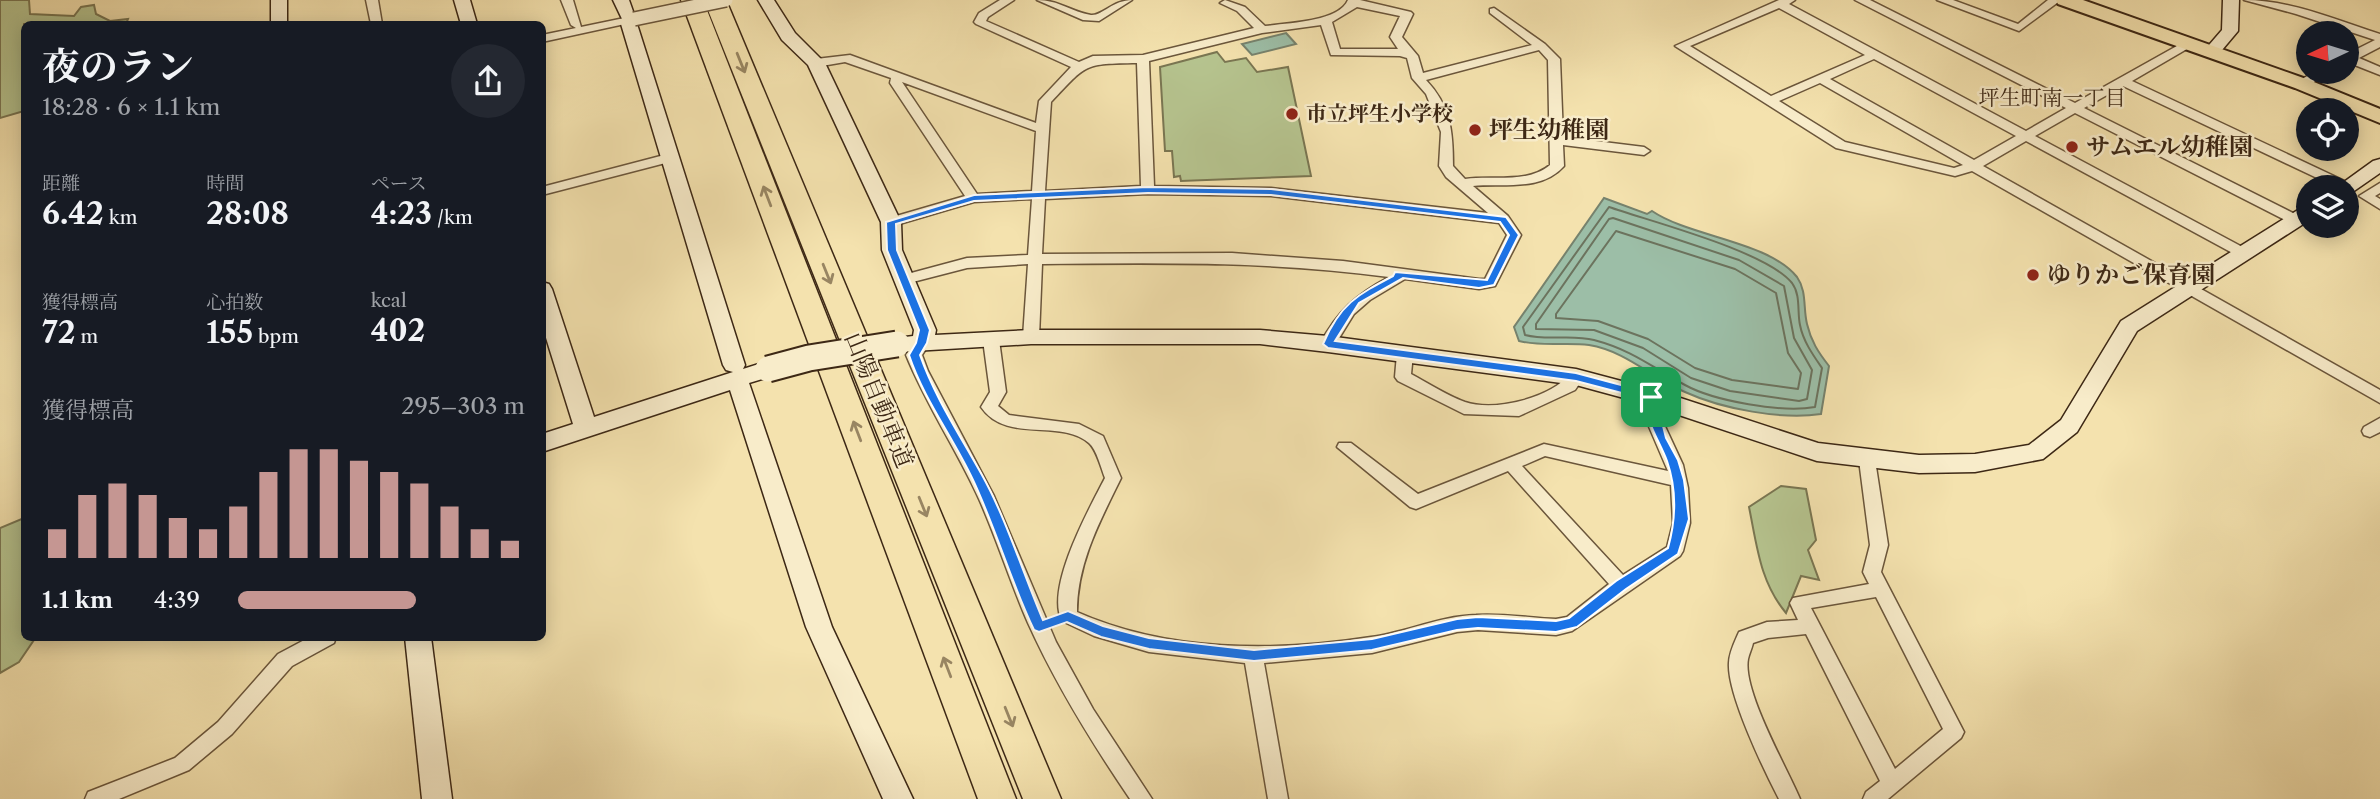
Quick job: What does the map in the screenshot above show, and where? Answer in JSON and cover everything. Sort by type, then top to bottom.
[{"type":"highway","name":"山陽自動車道","points":[[692,0],[997,799]]},
{"type":"highway","name":"山陽自動車道","points":[[715,0],[1042,799]]},
{"type":"main road","points":[[2065,0],[2296,82]]},
{"type":"main road","points":[[2302,84],[2380,117]]},
{"type":"street","points":[[279,0],[279,21]]},
{"type":"street","points":[[372,0],[376,21]]},
{"type":"street","points":[[462,0],[468,21]]},
{"type":"street","points":[[567,0],[577,25]]},
{"type":"street","points":[[546,31],[726,0]]},
{"type":"street","points":[[766,0],[788,36],[816,63],[891,222],[892,250],[925,330],[922,343],[914,355],[918,367],[937,409],[978,478],[1039,626],[1111,756],[1142,799]]},
{"type":"street","points":[[1009,0],[983,15],[980,22],[1079,66]]},
{"type":"street","points":[[1043,0],[1087,18],[1099,18],[1126,0]]},
{"type":"street","points":[[1943,0],[2019,28],[2055,0]]},
{"type":"street","points":[[2211,52],[2230,31],[2231,0]]},
{"type":"street","points":[[2250,0],[2299,11],[2380,40]]},
{"type":"street","points":[[1864,1],[2075,108],[2296,213]]},
{"type":"street","points":[[1031,337],[1045,101],[1079,66],[1093,60],[1143,59],[1262,30],[1326,21],[1353,2],[1407,14],[1396,37],[1407,53]]},
{"type":"street","points":[[2188,44],[2025,136],[1973,166],[1955,172],[1841,145],[1681,46],[1784,2],[1874,55],[2025,136],[2243,253]]},
{"type":"street","points":[[1226,3],[1241,9],[1262,30]]},
{"type":"street","points":[[1465,183],[1480,180],[1535,180],[1549,176],[1557,166],[1554,59],[1494,11]]},
{"type":"street","points":[[546,38],[628,17]]},
{"type":"street","points":[[546,45],[628,17]]},
{"type":"street","points":[[628,17],[737,377],[820,627],[898,799]]},
{"type":"street","points":[[905,279],[967,263],[1232,258],[1343,266],[1398,275],[1490,283],[1514,235],[1503,219],[1465,183],[1451,174],[1446,166],[1447,132],[1432,93],[1418,78],[1412,55],[1335,53],[1326,21]]},
{"type":"street","points":[[2359,52],[2380,40]]},
{"type":"street","points":[[1418,78],[1541,46]]},
{"type":"street","points":[[1770,102],[1874,55]]},
{"type":"street","points":[[816,63],[846,58],[1042,129]]},
{"type":"street","points":[[1143,59],[1148,190]]},
{"type":"street","points":[[2359,62],[2380,71]]},
{"type":"street","points":[[897,76],[896,83],[974,198]]},
{"type":"street","points":[[1821,79],[2380,397]]},
{"type":"street","points":[[2123,81],[2321,175]]},
{"type":"street","points":[[1557,140],[1644,151]]},
{"type":"street","points":[[546,190],[672,157]]},
{"type":"street","points":[[2359,179],[2380,165]]},
{"type":"street","points":[[2380,187],[2366,196],[2380,205]]},
{"type":"street","points":[[891,222],[974,198],[1148,190],[1271,192],[1503,219]]},
{"type":"street","points":[[546,442],[768,369],[810,358],[897,344],[1031,337],[1260,337],[1576,377],[1651,397],[1817,452],[1867,460],[1919,464],[1975,463],[2035,453],[2069,426],[2129,326],[2296,220]]},
{"type":"street","points":[[1328,344],[1334,330],[1356,301],[1398,278],[1398,275]]},
{"type":"street","points":[[546,302],[586,428]]},
{"type":"street","points":[[991,340],[998,392],[989,407],[1005,420],[1079,430],[1097,440],[1113,478],[1075,558],[1066,594],[1068,616]]},
{"type":"street","points":[[1405,354],[1404,377],[1464,408],[1519,410],[1559,392],[1569,386],[1576,377]]},
{"type":"street","points":[[1039,626],[1068,616],[1101,631],[1149,644],[1254,656],[1372,645],[1457,624],[1478,622],[1556,626],[1572,623],[1621,585],[1674,551],[1682,519],[1678,480],[1654,420],[1651,397]]},
{"type":"street","points":[[1345,447],[1416,502],[1544,450],[1678,480]]},
{"type":"street","points":[[1867,460],[1879,545],[1872,572],[1954,732],[1873,799]]},
{"type":"street","points":[[1511,464],[1621,585]]},
{"type":"street","points":[[1880,589],[1799,603],[1891,782]]},
{"type":"street","points":[[1790,799],[1771,764],[1739,680],[1738,660],[1746,638],[1767,630],[1812,626]]},
{"type":"street","points":[[95,799],[181,764],[225,728],[285,660],[320,641]]},
{"type":"street","points":[[418,641],[437,799]]},
{"type":"street","points":[[1254,656],[1278,799]]},
{"type":"shaded area","points":[[0,0],[29,0],[30,14],[74,16],[81,7],[94,5],[96,14],[110,21],[21,21],[21,112],[0,118]]},
{"type":"shaded area","points":[[1217,52],[1225,62],[1246,58],[1257,72],[1288,67],[1311,176],[1181,181],[1180,176],[1174,177],[1172,151],[1165,151],[1160,67]]},
{"type":"shaded area","points":[[1781,486],[1806,489],[1816,540],[1808,550],[1819,580],[1801,576],[1786,613],[1765,576],[1749,507]]},
{"type":"shaded area","points":[[21,519],[21,641],[33,641],[19,662],[0,673],[0,528]]},
{"type":"water","points":[[1286,33],[1296,44],[1252,55],[1242,44]]},
{"type":"water","points":[[1604,198],[1647,214],[1652,211],[1668,220],[1748,247],[1784,265],[1797,277],[1802,288],[1811,336],[1829,366],[1821,414],[1771,414],[1734,408],[1685,392],[1602,348],[1580,344],[1536,344],[1519,341],[1514,327]]},
{"type":"place","name":"市立坪生小学校","points":[[1292,114]]},
{"type":"place","name":"坪生幼稚園","points":[[1475,130]]},
{"type":"place","name":"サムエル幼稚園","points":[[2072,147]]},
{"type":"place","name":"ゆりかご保育園","points":[[2033,275]]},
{"type":"district","name":"坪生町南一丁目","points":[[2052,98]]},
{"type":"route","points":[[1148,190],[1271,192],[1503,219],[1514,235],[1490,283],[1398,275],[1398,278],[1356,301],[1334,330],[1328,344],[1576,377],[1651,397],[1651,411],[1678,480],[1682,519],[1674,551],[1621,585],[1572,623],[1556,626],[1478,622],[1457,624],[1372,645],[1254,656],[1149,644],[1080,624],[1068,616],[1039,626],[978,478],[937,409],[918,367],[914,355],[922,343],[925,330],[892,250],[891,222],[974,198],[1148,190]]}]
